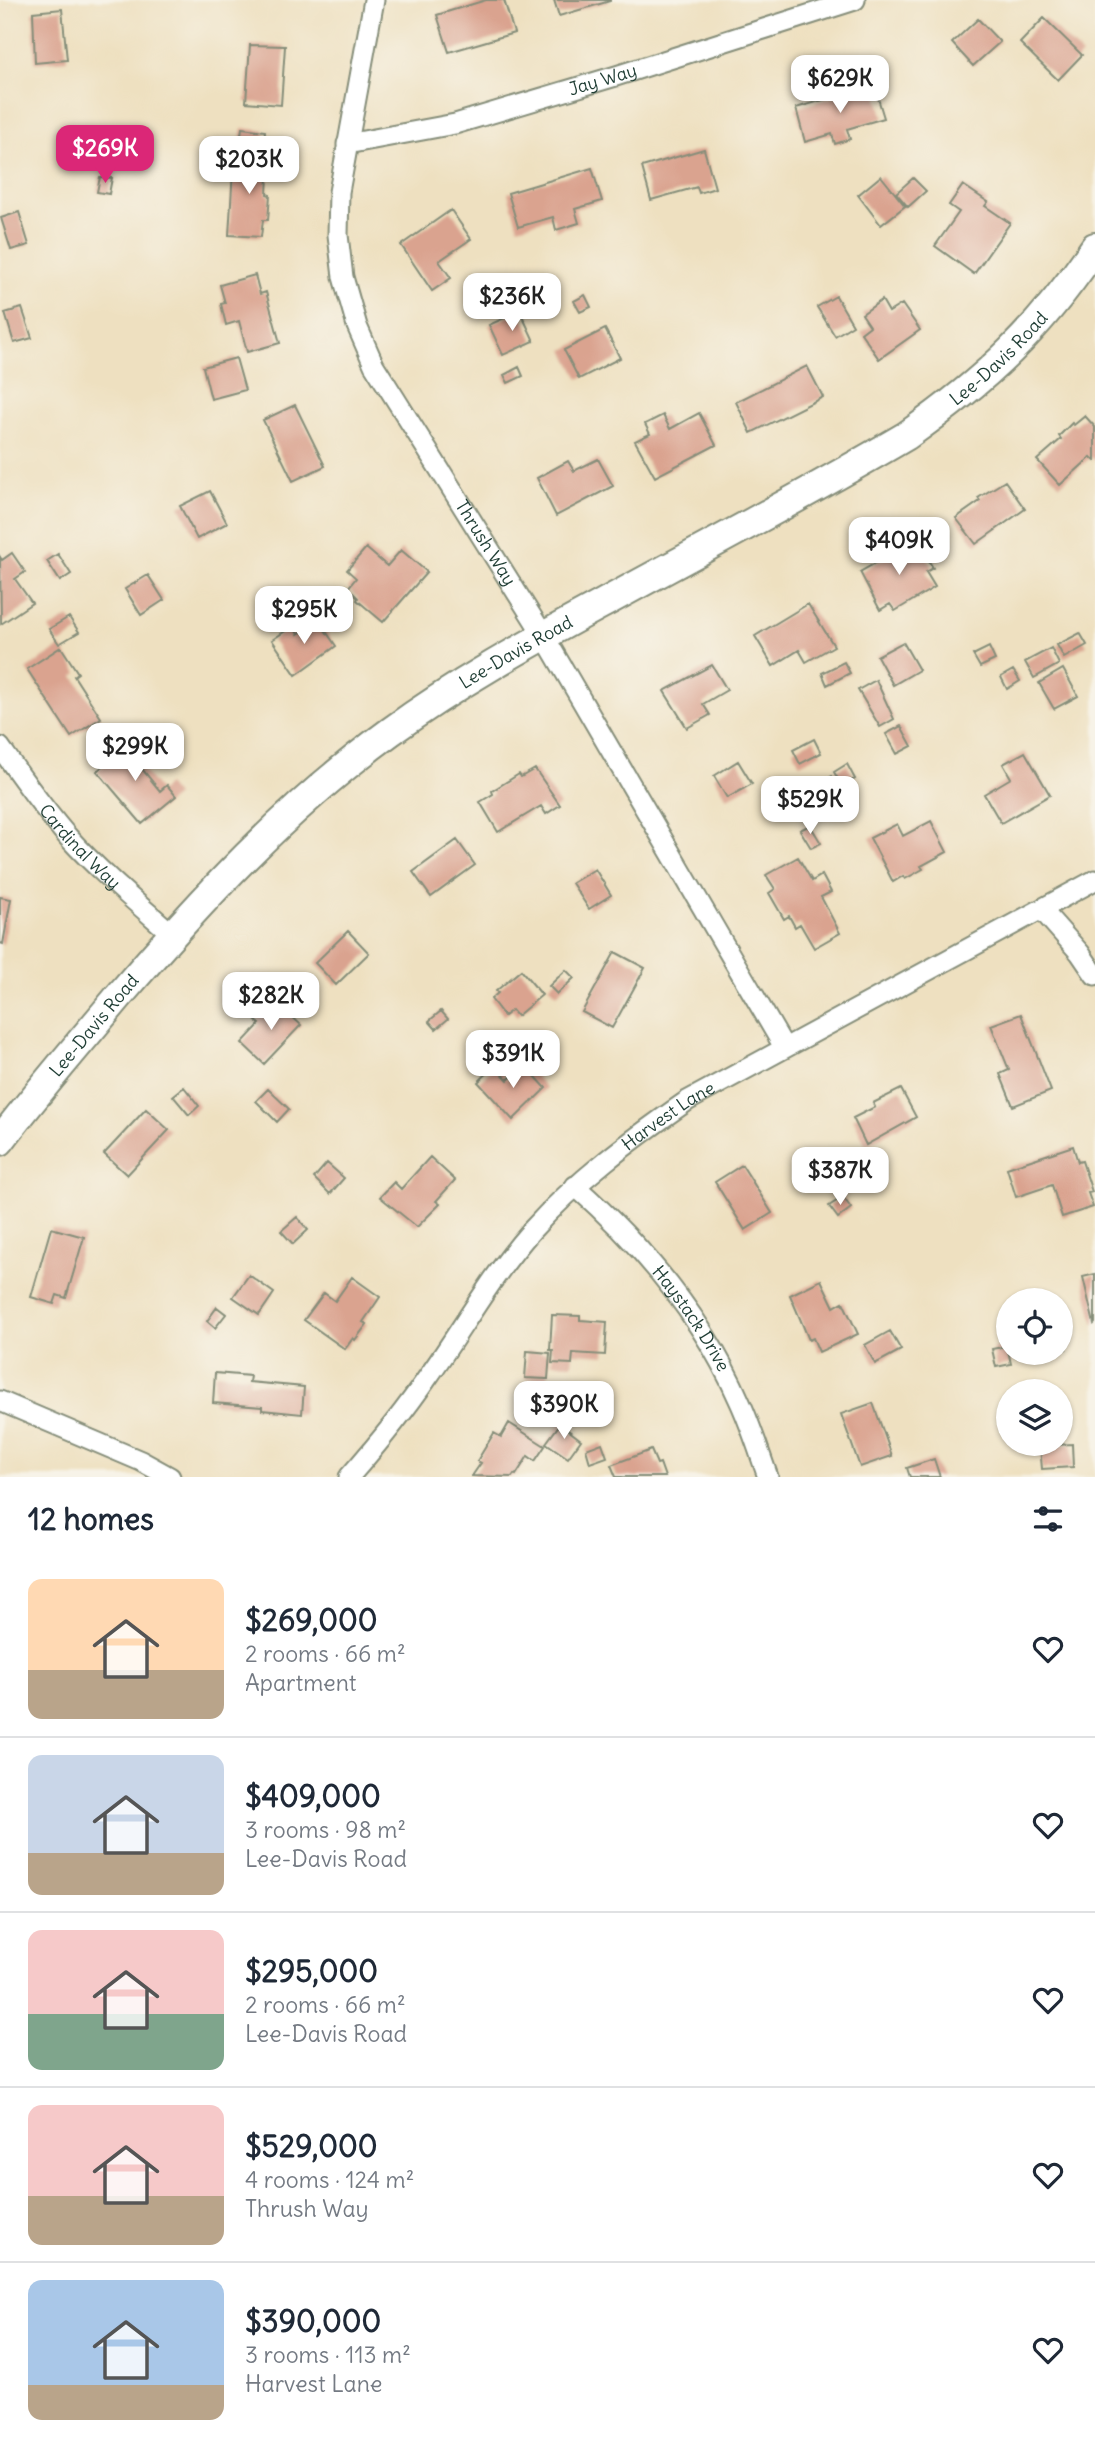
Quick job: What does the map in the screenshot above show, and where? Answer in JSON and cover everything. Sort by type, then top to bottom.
[{"type":"main road","name":"Lee-Davis Road","points":[[0,1141],[35,1095],[211,890],[323,784],[400,725],[544,635],[876,454],[936,415],[1001,362],[1035,327],[1095,247]]},
{"type":"street","name":"Thrush Way","points":[[374,0],[339,192],[338,234],[343,277],[356,327],[374,365],[544,635],[784,1047]]},
{"type":"street","name":"Jay Way","points":[[347,145],[456,124],[855,0]]},
{"type":"street","name":"Cardinal Way","points":[[0,747],[28,788],[68,837],[104,874],[172,934]]},
{"type":"street","name":"Harvest Lane","points":[[349,1477],[428,1378],[494,1279],[532,1231],[575,1186],[633,1138],[687,1101],[1095,880]]},
{"type":"street","points":[[1042,910],[1080,953],[1095,975]]},
{"type":"street","name":"Haystack Drive","points":[[575,1186],[611,1218],[652,1261],[688,1308],[741,1402],[768,1477]]},
{"type":"street","points":[[0,1401],[141,1461],[170,1477]]},
{"type":"building","points":[[486,0],[504,0],[514,33],[449,52],[437,15]]},
{"type":"building","points":[[554,0],[610,0],[610,1],[559,16]]},
{"type":"building","points":[[62,9],[67,60],[35,63],[33,12]]},
{"type":"building","points":[[1044,18],[1082,55],[1058,80],[1020,43]]},
{"type":"building","points":[[978,19],[1000,42],[973,66],[952,43]]},
{"type":"building","points":[[250,45],[285,46],[281,105],[246,102]]},
{"type":"building","points":[[874,85],[884,118],[847,129],[850,139],[835,144],[832,134],[805,142],[796,108]]},
{"type":"building","points":[[242,128],[265,131],[263,151],[239,148]]},
{"type":"building","points":[[704,149],[715,188],[699,193],[697,187],[651,200],[642,167]]},
{"type":"building","points":[[105,150],[115,152],[113,166],[102,165]]},
{"type":"building","points":[[234,154],[269,157],[268,220],[263,220],[261,237],[229,235]]},
{"type":"building","points":[[592,168],[602,201],[575,209],[579,223],[556,230],[553,217],[518,227],[508,193]]},
{"type":"building","points":[[881,176],[905,206],[881,225],[858,195]]},
{"type":"building","points":[[100,177],[112,178],[109,194],[97,192]]},
{"type":"building","points":[[913,178],[926,191],[908,207],[896,193]]},
{"type":"building","points":[[963,185],[988,202],[985,206],[1010,223],[974,274],[935,246],[959,212],[949,205]]},
{"type":"building","points":[[451,210],[471,239],[439,261],[451,278],[432,291],[401,245]]},
{"type":"building","points":[[19,212],[29,245],[11,250],[1,218]]},
{"type":"building","points":[[255,275],[260,294],[266,292],[280,343],[247,352],[239,321],[226,325],[221,304],[225,303],[220,285]]},
{"type":"building","points":[[585,295],[591,307],[580,312],[574,301]]},
{"type":"building","points":[[836,296],[853,325],[835,336],[817,307]]},
{"type":"building","points":[[882,300],[889,312],[902,304],[920,330],[879,359],[861,333],[870,326],[862,314]]},
{"type":"building","points":[[22,308],[32,338],[14,343],[5,313]]},
{"type":"building","points":[[520,311],[534,341],[503,355],[489,325]]},
{"type":"building","points":[[605,329],[620,358],[579,379],[564,350]]},
{"type":"building","points":[[236,358],[245,390],[211,399],[203,367]]},
{"type":"building","points":[[807,366],[823,397],[751,433],[736,402]]},
{"type":"building","points":[[519,367],[523,376],[508,383],[504,375]]},
{"type":"building","points":[[295,405],[325,466],[293,481],[263,420]]},
{"type":"building","points":[[699,413],[716,445],[655,477],[635,441],[650,434],[645,424],[663,415],[670,429]]},
{"type":"building","points":[[1085,416],[1095,427],[1095,461],[1091,457],[1060,485],[1037,460],[1061,439],[1059,436],[1072,423],[1074,425]]},
{"type":"building","points":[[598,459],[613,486],[556,516],[537,478],[568,461],[574,471]]},
{"type":"building","points":[[1005,481],[1025,509],[976,544],[956,518],[980,501],[978,498]]},
{"type":"building","points":[[210,491],[227,523],[197,539],[180,506]]},
{"type":"building","points":[[916,540],[933,568],[926,572],[935,587],[895,611],[890,604],[880,610],[860,572]]},
{"type":"building","points":[[366,548],[387,566],[401,550],[427,572],[383,622],[357,600],[348,588],[356,578],[347,570]]},
{"type":"building","points":[[12,553],[25,572],[15,579],[32,603],[1,624],[0,557],[2,560]]},
{"type":"building","points":[[58,554],[71,574],[60,581],[47,561]]},
{"type":"building","points":[[148,575],[164,600],[141,615],[125,589]]},
{"type":"building","points":[[808,604],[834,646],[806,662],[799,650],[773,666],[755,636]]},
{"type":"building","points":[[69,617],[79,632],[59,644],[49,629]]},
{"type":"building","points":[[318,620],[336,646],[296,675],[272,640],[293,626],[298,634]]},
{"type":"building","points":[[1080,633],[1087,645],[1064,658],[1057,645]]},
{"type":"building","points":[[903,642],[919,670],[893,685],[877,656]]},
{"type":"building","points":[[61,647],[78,673],[74,676],[101,718],[71,737],[27,669]]},
{"type":"building","points":[[989,647],[995,660],[980,667],[973,655]]},
{"type":"building","points":[[1051,648],[1059,664],[1034,678],[1025,662]]},
{"type":"building","points":[[844,662],[850,673],[827,685],[822,673]]},
{"type":"building","points":[[712,665],[727,690],[703,704],[710,715],[687,728],[664,691]]},
{"type":"building","points":[[1063,669],[1078,696],[1054,709],[1039,683]]},
{"type":"building","points":[[1013,670],[1020,681],[1007,689],[1001,677]]},
{"type":"building","points":[[876,680],[894,719],[880,727],[858,690]]},
{"type":"building","points":[[901,726],[912,746],[897,754],[886,734]]},
{"type":"building","points":[[814,739],[821,753],[800,764],[793,750]]},
{"type":"building","points":[[138,743],[152,761],[142,769],[160,791],[167,785],[176,796],[142,824],[97,771],[124,748],[128,752]]},
{"type":"building","points":[[1025,752],[1050,795],[1001,823],[984,794],[1011,778],[1003,764]]},
{"type":"building","points":[[738,761],[752,784],[727,798],[714,776]]},
{"type":"building","points":[[847,764],[855,779],[842,786],[834,772]]},
{"type":"building","points":[[535,769],[560,805],[546,814],[541,806],[498,832],[480,802],[519,774],[521,777]]},
{"type":"building","points":[[832,776],[846,798],[825,811],[811,789]]},
{"type":"building","points":[[931,821],[947,852],[921,866],[923,869],[905,879],[903,876],[893,882],[870,838],[897,824],[903,836]]},
{"type":"building","points":[[810,825],[821,843],[811,848],[800,830]]},
{"type":"building","points":[[457,840],[475,865],[431,897],[413,872]]},
{"type":"building","points":[[798,857],[812,881],[822,875],[831,892],[821,897],[840,933],[814,948],[800,924],[795,927],[789,916],[784,919],[769,893],[775,889],[766,875]]},
{"type":"building","points":[[595,869],[611,895],[589,909],[572,883]]},
{"type":"building","points":[[0,897],[11,899],[3,944],[0,943]]},
{"type":"building","points":[[348,931],[369,953],[336,985],[315,963]]},
{"type":"building","points":[[615,952],[645,968],[612,1028],[582,1012]]},
{"type":"building","points":[[521,970],[542,995],[517,1016],[512,1010],[504,1016],[491,999],[498,993],[496,991]]},
{"type":"building","points":[[566,970],[574,978],[557,994],[549,986]]},
{"type":"building","points":[[275,1001],[301,1025],[264,1064],[242,1043],[260,1024],[256,1021]]},
{"type":"building","points":[[441,1011],[448,1019],[436,1029],[429,1021]]},
{"type":"building","points":[[1021,1014],[1051,1091],[1013,1106],[1000,1074],[1009,1070],[991,1025]]},
{"type":"building","points":[[524,1064],[546,1088],[513,1120],[478,1082],[495,1066],[508,1080]]},
{"type":"building","points":[[184,1087],[199,1106],[189,1115],[173,1096]]},
{"type":"building","points":[[268,1089],[289,1109],[277,1122],[256,1101]]},
{"type":"building","points":[[901,1089],[916,1117],[866,1145],[853,1118],[875,1107],[873,1103]]},
{"type":"building","points":[[146,1109],[169,1130],[127,1175],[104,1154]]},
{"type":"building","points":[[1073,1146],[1078,1162],[1082,1161],[1092,1192],[1088,1193],[1093,1207],[1062,1217],[1052,1185],[1016,1197],[1007,1168]]},
{"type":"building","points":[[430,1157],[455,1180],[436,1201],[440,1204],[417,1227],[380,1197],[394,1182],[401,1189]]},
{"type":"building","points":[[327,1163],[344,1178],[330,1194],[314,1178]]},
{"type":"building","points":[[742,1165],[772,1213],[745,1230],[715,1182]]},
{"type":"building","points":[[843,1197],[851,1208],[838,1218],[829,1206]]},
{"type":"building","points":[[297,1217],[308,1230],[293,1244],[281,1231]]},
{"type":"building","points":[[51,1228],[84,1237],[66,1298],[57,1295],[54,1304],[31,1297]]},
{"type":"building","points":[[1095,1274],[1095,1323],[1094,1324],[1083,1277]]},
{"type":"building","points":[[249,1275],[274,1293],[259,1315],[233,1297]]},
{"type":"building","points":[[352,1277],[380,1297],[363,1322],[367,1324],[345,1349],[304,1320],[324,1293],[335,1301]]},
{"type":"building","points":[[821,1280],[834,1307],[843,1302],[858,1334],[819,1352],[813,1338],[809,1340],[790,1295]]},
{"type":"building","points":[[217,1307],[226,1314],[215,1328],[207,1321]]},
{"type":"building","points":[[552,1315],[580,1316],[580,1320],[607,1322],[605,1355],[573,1353],[572,1364],[552,1363]]},
{"type":"building","points":[[890,1331],[901,1350],[875,1364],[865,1345]]},
{"type":"building","points":[[996,1348],[996,1365],[1006,1365],[996,1367],[992,1349]]},
{"type":"building","points":[[527,1351],[550,1353],[548,1379],[525,1378]]},
{"type":"building","points":[[215,1373],[250,1376],[249,1382],[304,1387],[302,1414],[213,1403]]},
{"type":"building","points":[[873,1403],[892,1456],[860,1467],[841,1414]]},
{"type":"building","points":[[509,1423],[545,1446],[535,1461],[528,1456],[512,1477],[472,1476],[481,1463],[477,1461],[494,1433],[501,1437]]},
{"type":"building","points":[[560,1424],[581,1440],[568,1458],[546,1443]]},
{"type":"building","points":[[602,1443],[607,1457],[590,1463],[586,1449]]},
{"type":"building","points":[[651,1450],[665,1477],[616,1477],[611,1465]]},
{"type":"building","points":[[1041,1456],[1073,1456],[1073,1467],[1042,1469]]},
{"type":"building","points":[[934,1459],[940,1477],[910,1477],[907,1468]]}]
